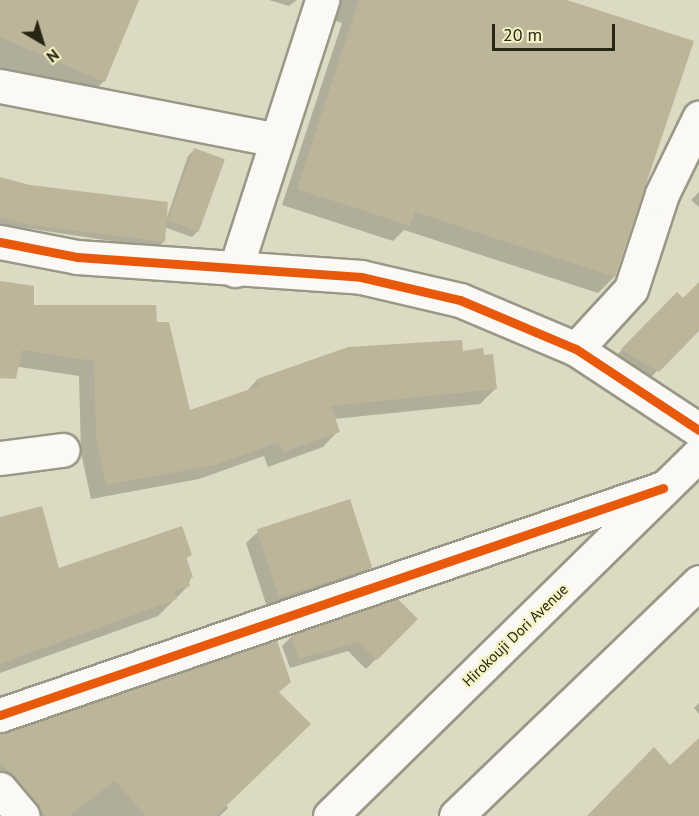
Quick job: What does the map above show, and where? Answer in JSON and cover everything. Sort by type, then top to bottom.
[{"type":"street","points":[[235,270],[322,0]]},
{"type":"street","points":[[0,86],[277,140]]},
{"type":"street","points":[[576,349],[631,289],[662,194],[699,118]]},
{"type":"street","points":[[0,242],[77,257],[235,270],[361,277],[460,300],[576,349],[699,430]]},
{"type":"street","points":[[0,458],[62,450]]},
{"type":"street","name":"Hirokouji Dori Avenue","points":[[330,816],[699,454]]},
{"type":"street","points":[[0,715],[663,488]]},
{"type":"street","points":[[456,816],[699,582]]},
{"type":"street","points":[[0,789],[23,816]]},
{"type":"building","points":[[0,0],[139,0],[105,82],[0,37]]},
{"type":"building","points":[[359,0],[567,0],[694,41],[615,277],[415,212],[410,226],[297,189]]},
{"type":"building","points":[[194,148],[225,159],[199,232],[168,220]]},
{"type":"building","points":[[0,177],[30,185],[168,202],[165,242],[30,225],[0,217]]},
{"type":"building","points":[[0,281],[34,286],[34,305],[156,305],[157,322],[169,322],[190,410],[259,386],[257,379],[348,347],[462,340],[463,351],[483,348],[484,355],[493,354],[497,389],[331,406],[340,432],[283,452],[279,442],[215,465],[106,485],[96,437],[94,361],[22,350],[16,379],[0,378]]},
{"type":"building","points":[[699,282],[699,331],[659,372],[621,349],[677,292],[683,298]]},
{"type":"building","points":[[350,499],[372,567],[279,598],[257,529]]},
{"type":"building","points":[[42,506],[59,568],[182,526],[192,555],[186,557],[193,577],[188,580],[190,586],[174,591],[177,599],[0,664],[0,517]]},
{"type":"building","points":[[398,599],[418,619],[377,660],[358,642],[299,659],[291,635]]},
{"type":"building","points":[[277,641],[291,682],[279,692],[311,724],[216,816],[146,816],[115,781],[69,816],[46,816],[0,762],[0,733]]},
{"type":"building","points":[[699,738],[699,816],[587,816],[654,747],[670,765]]},
{"type":"cycle path","points":[[0,242],[77,257],[361,277],[460,300],[576,349],[699,430]]},
{"type":"cycle path","points":[[0,715],[663,488]]}]
